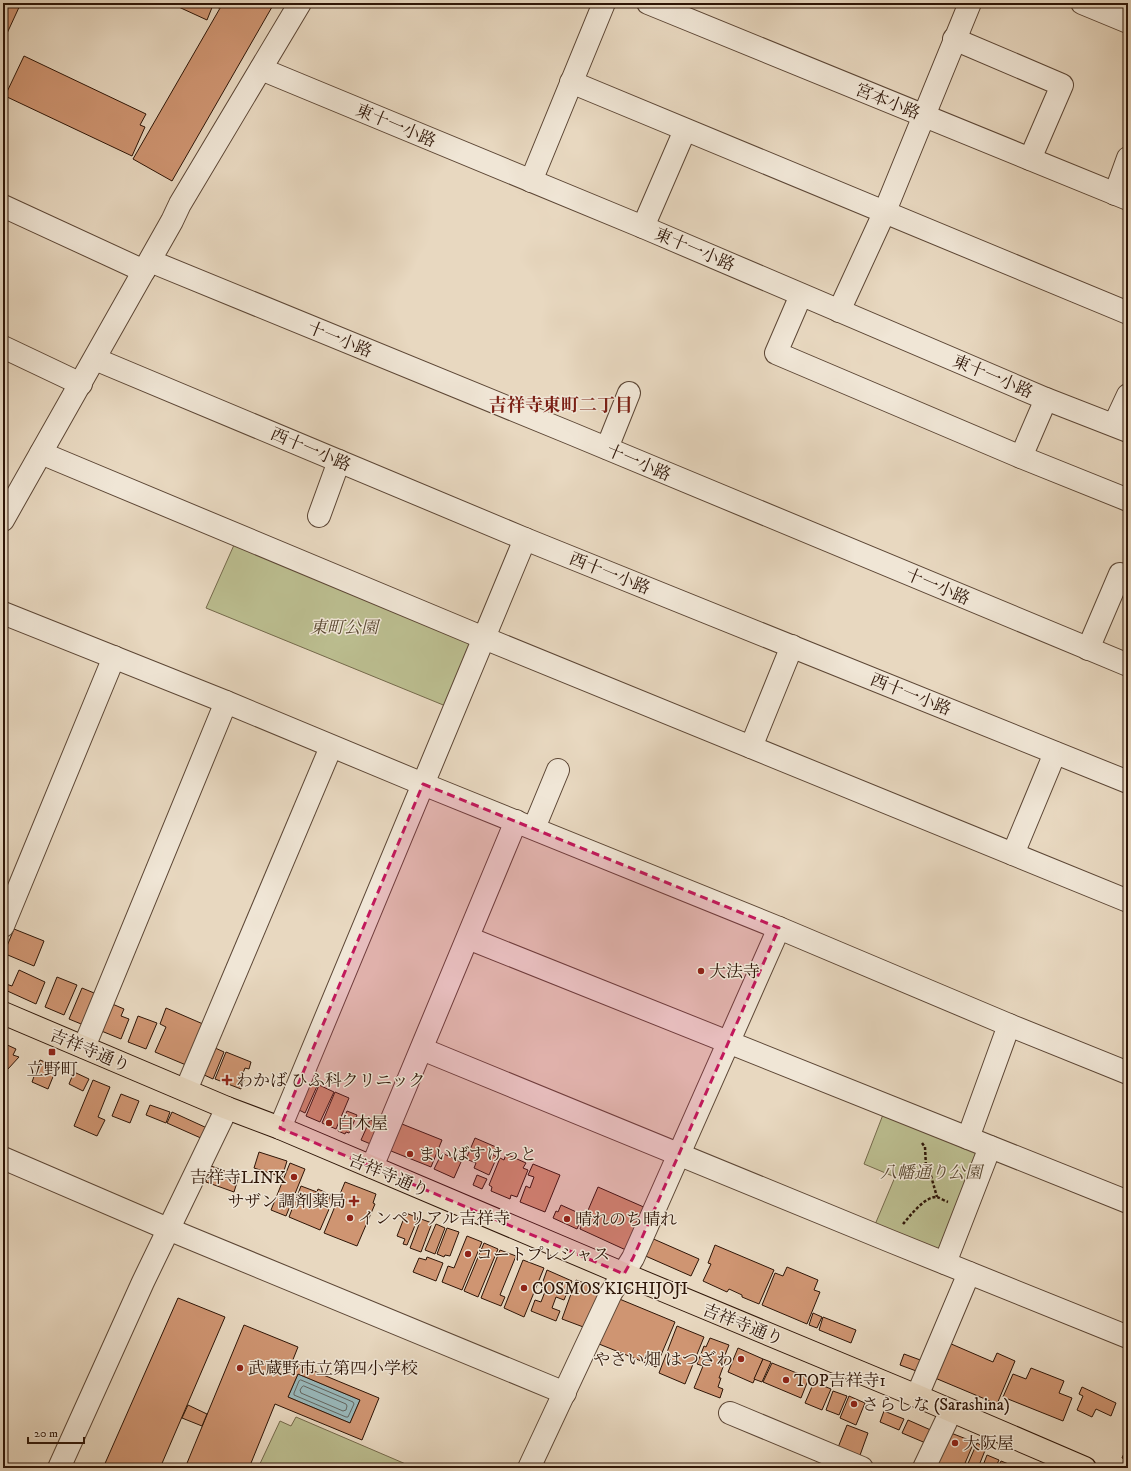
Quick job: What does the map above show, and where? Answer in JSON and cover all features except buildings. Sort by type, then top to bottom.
[{"type":"main road","name":"吉祥寺通り","points":[[3,1013],[227,1108],[280,1128],[1085,1468]]},
{"type":"street","points":[[3,520],[10,492],[41,453],[147,266],[180,204],[300,3]]},
{"type":"street","points":[[530,181],[604,3]]},
{"type":"street","name":"宮本小路","points":[[648,3],[1122,197]]},
{"type":"street","points":[[839,311],[885,212],[954,39],[970,3]]},
{"type":"street","points":[[1082,3],[1128,22]]},
{"type":"street","points":[[954,39],[1062,85],[1030,159]]},
{"type":"street","name":"東十一小路","points":[[261,69],[643,227],[1046,399],[1121,428]]},
{"type":"street","points":[[571,82],[1128,312]]},
{"type":"street","points":[[643,227],[685,130]]},
{"type":"street","points":[[1122,197],[1128,158]]},
{"type":"street","name":"十一小路","points":[[3,206],[147,266],[607,448],[1128,665]]},
{"type":"street","points":[[801,295],[776,353],[1021,457],[1128,500]]},
{"type":"street","points":[[3,347],[80,384]]},
{"type":"street","name":"西十一小路","points":[[95,359],[525,539],[1128,782]]},
{"type":"street","points":[[607,448],[629,393]]},
{"type":"street","points":[[1121,428],[1128,395]]},
{"type":"street","points":[[1021,457],[1046,399]]},
{"type":"street","points":[[41,453],[484,638],[1119,897]]},
{"type":"street","points":[[319,516],[339,461]]},
{"type":"street","points":[[280,1128],[525,539]]},
{"type":"street","points":[[1088,649],[1120,574],[1128,578]]},
{"type":"street","points":[[3,613],[226,702],[331,747],[525,824],[1128,1073]]},
{"type":"street","points":[[751,747],[792,646]]},
{"type":"street","points":[[3,926],[114,657]]},
{"type":"street","points":[[84,1047],[226,702]]},
{"type":"street","points":[[186,1090],[331,747]]},
{"type":"street","points":[[1013,854],[1055,753]]},
{"type":"street","points":[[372,1167],[468,938],[525,824],[558,770]]},
{"type":"street","points":[[529,1468],[611,1293],[633,1258],[779,928]]},
{"type":"street","points":[[468,938],[1128,1202]]},
{"type":"street","points":[[968,1138],[1009,1025]]},
{"type":"street","points":[[422,1048],[890,1241],[1128,1337]]},
{"type":"street","points":[[59,1468],[143,1282],[227,1108]]},
{"type":"street","points":[[945,1263],[990,1147]]},
{"type":"street","points":[[3,1158],[168,1229],[565,1393]]},
{"type":"street","points":[[917,1396],[969,1273]]},
{"type":"street","points":[[924,1468],[951,1411]]},
{"type":"street","points":[[730,1413],[862,1468]]},
{"type":"path","points":[[890,1241],[908,1217],[927,1199],[937,1197],[931,1176],[926,1167],[925,1146],[920,1138],[922,1120]]},
{"type":"highlighted area","points":[[423,784],[779,928],[633,1258],[624,1274],[280,1128]]},
{"type":"green space","name":"東町公園","points":[[234,545],[481,647],[453,709],[206,608]]},
{"type":"green space","name":"八幡通り公園","points":[[884,1112],[979,1152],[944,1246],[933,1252],[874,1227],[895,1177],[864,1164]]},
{"type":"green space","points":[[296,1417],[415,1468],[258,1468],[280,1421],[291,1426]]},
{"type":"water","points":[[298,1374],[360,1400],[350,1423],[288,1397]]},
{"type":"place","name":"大法寺","points":[[701,971]]},
{"type":"place","name":"立野町","points":[[52,1052]]},
{"type":"place","name":"わかば ひふ科クリニック","points":[[227,1080]]},
{"type":"place","name":"白木屋","points":[[329,1123]]},
{"type":"place","name":"まいばすけっと","points":[[410,1154]]},
{"type":"place","name":"吉祥寺LINK","points":[[294,1177]]},
{"type":"place","name":"サザン調剤薬局","points":[[354,1201]]},
{"type":"place","name":"インペリアル吉祥寺","points":[[350,1218]]},
{"type":"place","name":"晴れのち晴れ","points":[[567,1219]]},
{"type":"place","name":"コートプレシャス","points":[[468,1254]]},
{"type":"place","name":"COSMOS KICHIJOJI","points":[[524,1288]]},
{"type":"place","name":"やさい畑 はつざわ","points":[[741,1359]]},
{"type":"place","name":"武蔵野市立第四小学校","points":[[240,1368]]},
{"type":"place","name":"TOP吉祥寺1","points":[[786,1380]]},
{"type":"place","name":"さらしな (Sarashina)","points":[[854,1404]]},
{"type":"place","name":"大阪屋","points":[[955,1443]]},
{"type":"district","name":"吉祥寺東町二丁目","points":[[561,405]]}]
